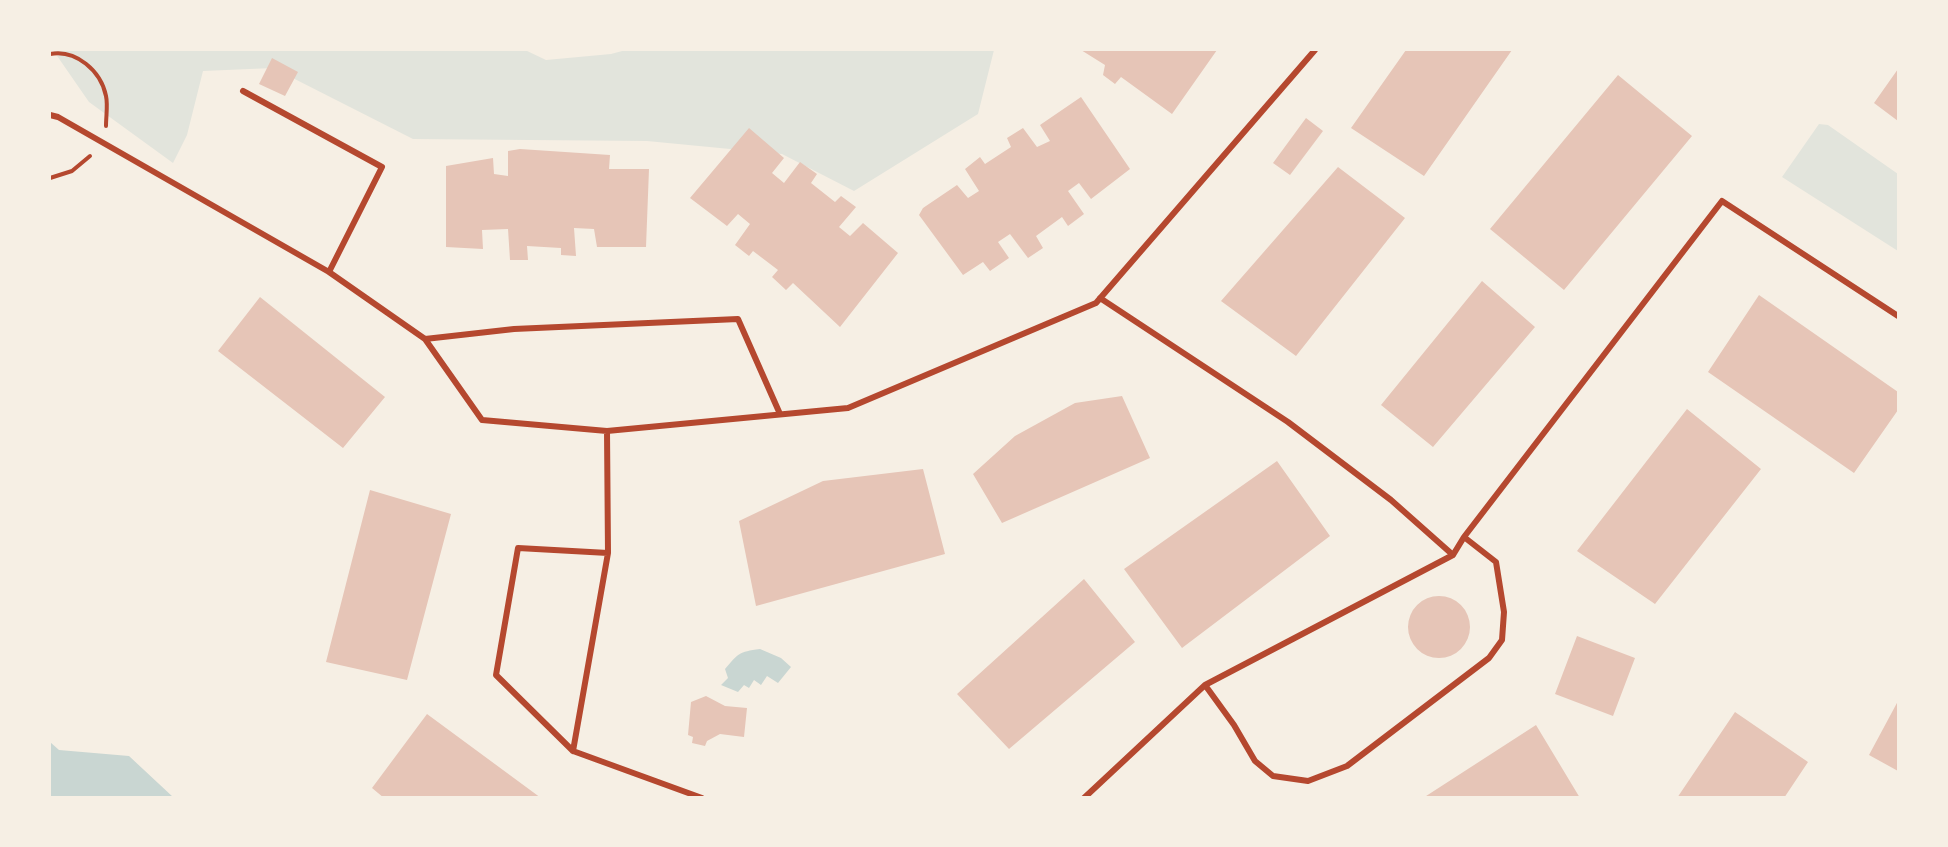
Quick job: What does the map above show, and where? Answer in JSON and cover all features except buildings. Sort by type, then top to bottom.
[{"type":"street","points":[[50,115],[100,141],[329,272],[425,339],[482,420],[607,431],[848,408],[1096,303],[1315,50]]},
{"type":"street","points":[[243,91],[382,167],[329,272]]},
{"type":"street","points":[[1084,798],[1205,685],[1453,555],[1464,537],[1722,201],[1899,316]]},
{"type":"street","points":[[1100,298],[1288,422],[1391,500],[1453,555]]},
{"type":"street","points":[[425,339],[514,329],[738,319],[780,414]]},
{"type":"street","points":[[573,751],[608,553],[607,431]]},
{"type":"street","points":[[1205,685],[1234,725],[1255,761],[1273,776],[1308,781],[1347,766],[1489,658],[1502,640],[1504,612],[1496,562],[1464,537]]},
{"type":"street","points":[[608,553],[518,548],[496,675],[573,751],[702,798]]},
{"type":"path","points":[[50,54],[81,59],[92,70],[106,95],[106,127],[90,156],[72,171],[50,178]]},
{"type":"shaded area","points":[[53,50],[525,50],[546,60],[611,54],[626,50],[994,50],[978,114],[854,191],[782,154],[647,141],[413,139],[273,68],[203,71],[187,135],[173,163],[89,102]]},
{"type":"shaded area","points":[[1819,124],[1828,125],[1898,174],[1898,251],[1782,177]]},
{"type":"shaded area","points":[[760,649],[781,658],[791,667],[778,683],[767,676],[761,685],[754,680],[749,688],[744,685],[738,692],[721,685],[728,678],[725,669],[736,656],[743,652]]},
{"type":"shaded area","points":[[50,742],[59,750],[129,756],[173,797],[50,797]]}]
